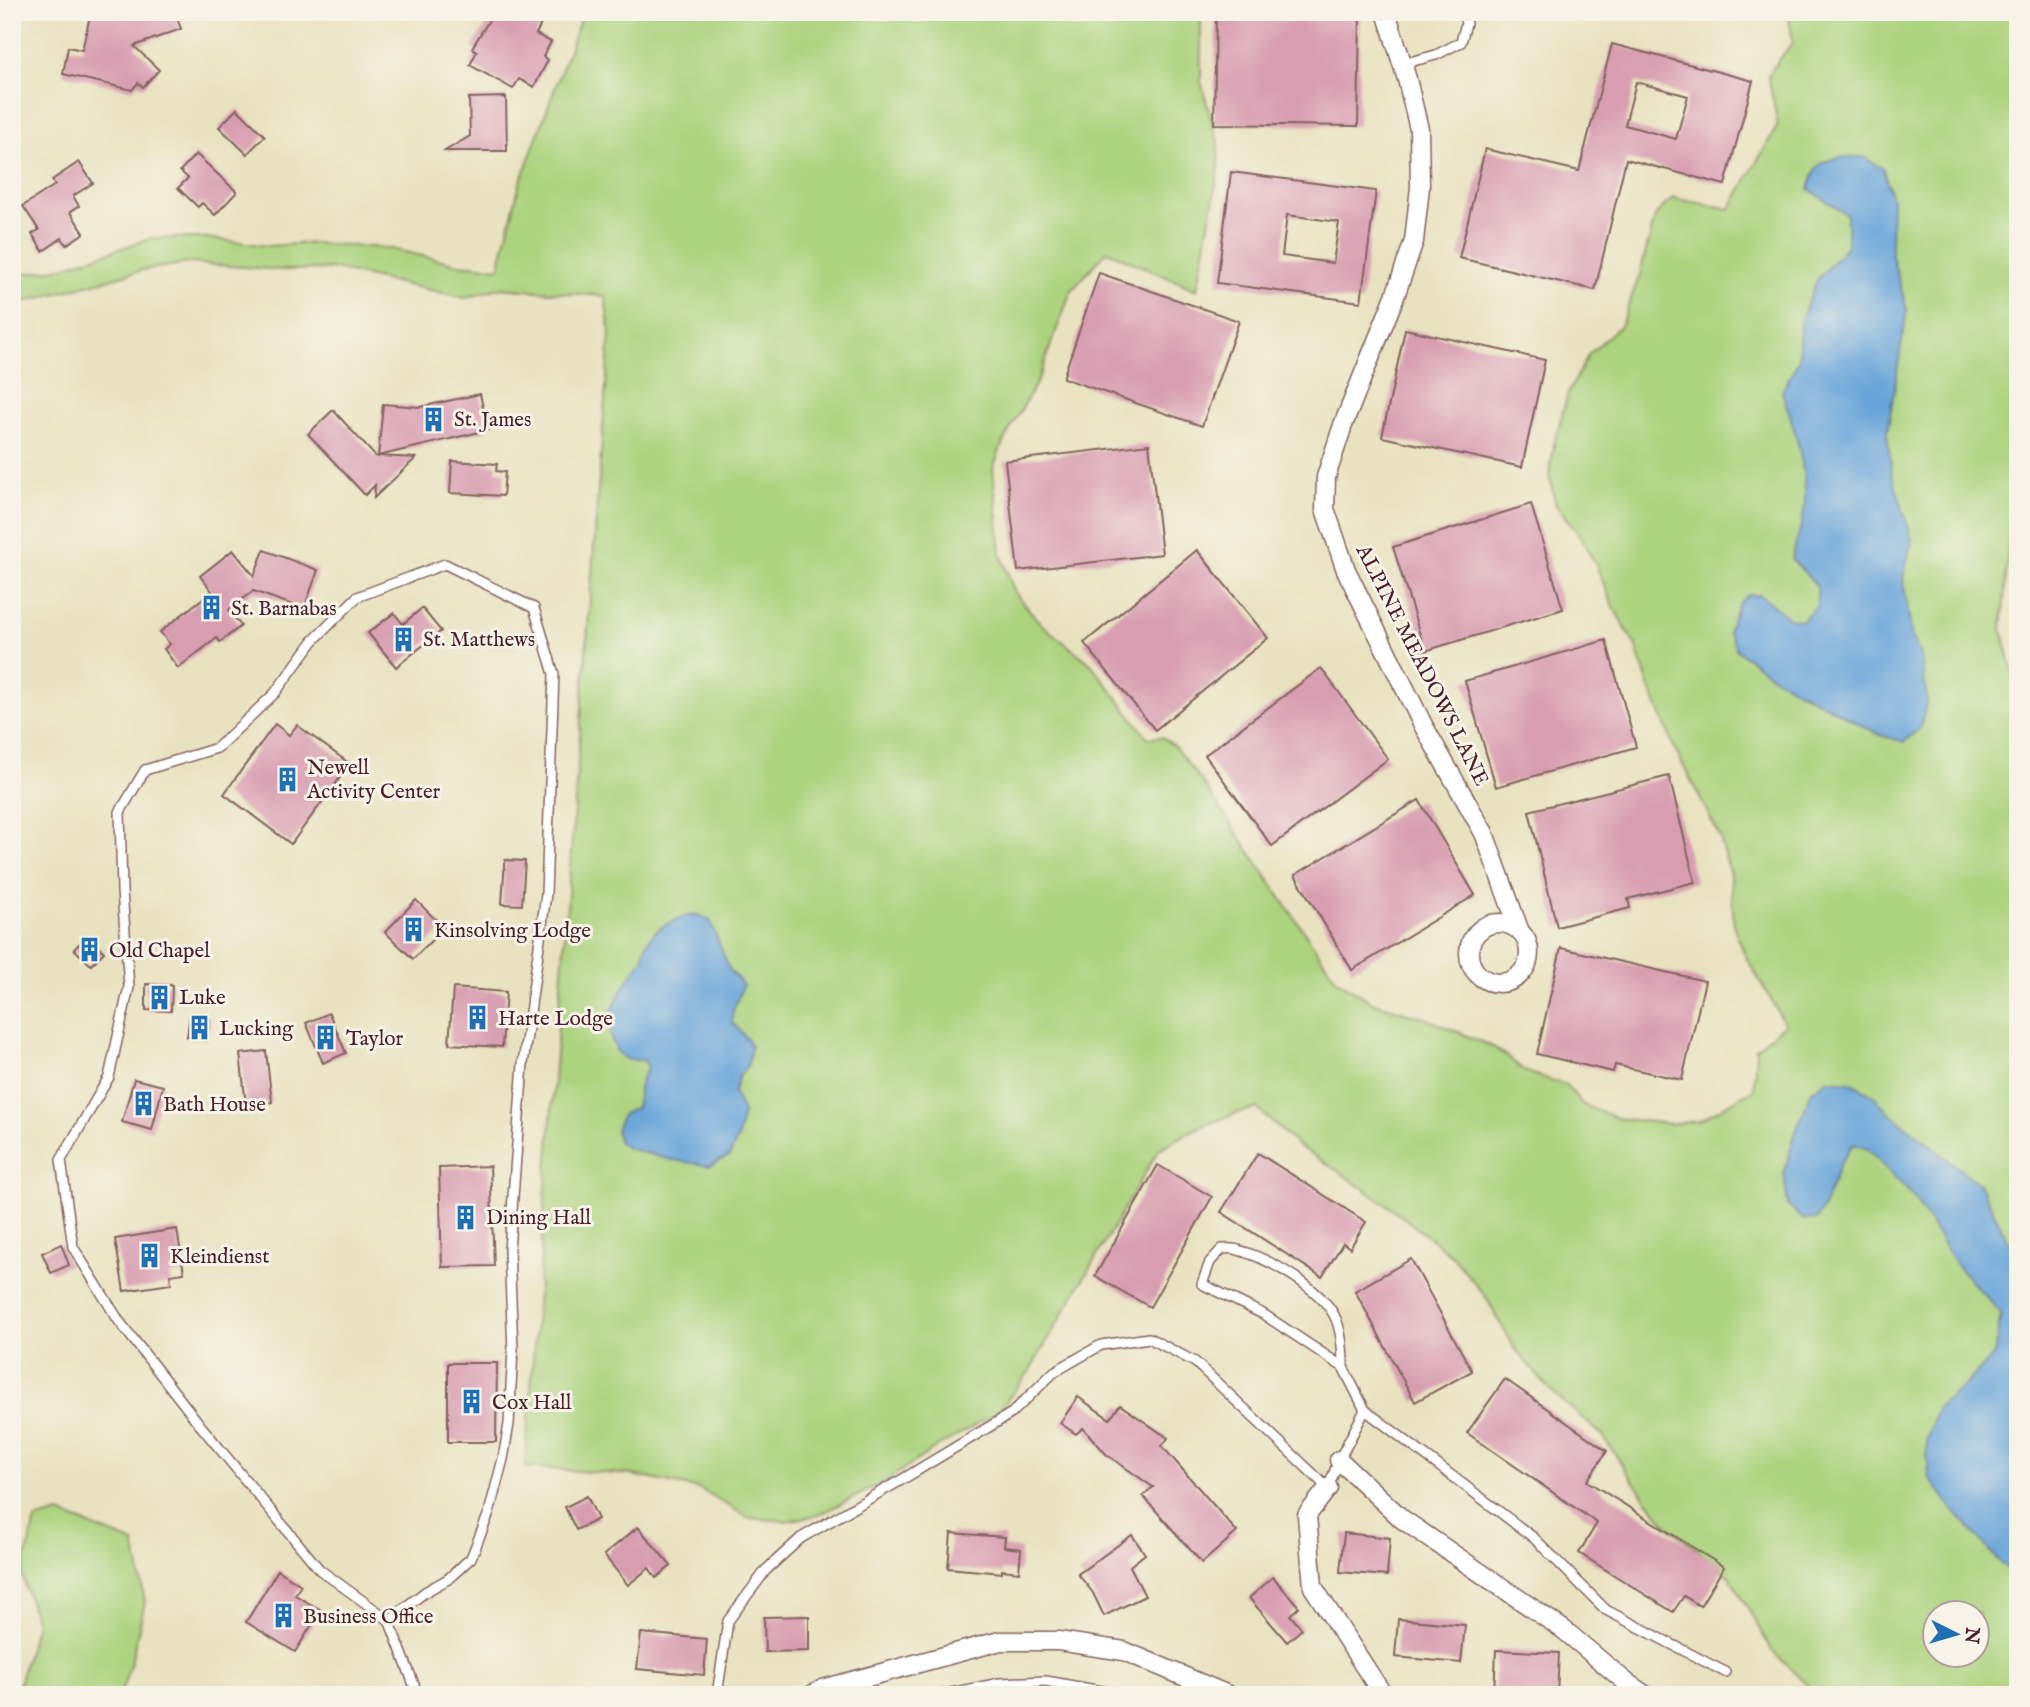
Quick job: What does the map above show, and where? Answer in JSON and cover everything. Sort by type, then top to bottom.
[{"type":"street","name":"ALPINE MEADOWS LANE","points":[[1385,12],[1419,129],[1420,187],[1413,241],[1395,296],[1343,425],[1326,477],[1325,509],[1352,582],[1423,725],[1484,833],[1520,932]]},
{"type":"street","points":[[1339,1461],[1402,1519],[1564,1630],[1644,1695]]},
{"type":"street","points":[[1328,1488],[1307,1516],[1313,1587],[1383,1695]]},
{"type":"street","points":[[813,1695],[823,1689],[1000,1642],[1058,1641],[1124,1651],[1227,1695]]},
{"type":"lane","points":[[1402,64],[1436,55],[1461,42],[1466,23],[1463,12]]},
{"type":"lane","points":[[389,1620],[425,1592],[448,1579],[471,1559],[489,1513],[503,1459],[509,1424],[513,1350],[509,1250],[523,1064],[546,894],[554,674],[534,607],[445,564],[357,597],[313,641],[275,693],[217,748],[145,770],[120,812],[129,987],[108,1077],[61,1160],[73,1248],[119,1321],[200,1425],[320,1570],[389,1620],[418,1695]]},
{"type":"lane","points":[[1343,1367],[1263,1314],[1202,1284],[1210,1262],[1222,1249],[1236,1249],[1296,1278],[1323,1300],[1335,1318],[1342,1345],[1343,1367],[1365,1410],[1534,1538],[1606,1610],[1725,1672]]},
{"type":"lane","points":[[717,1695],[728,1620],[766,1570],[801,1538],[1012,1413],[1054,1372],[1101,1345],[1149,1338],[1195,1362],[1328,1488],[1365,1410]]},
{"type":"lane","points":[[941,1695],[1000,1683],[1046,1681],[1124,1695]]},
{"type":"green space","points":[[583,12],[1201,12],[1201,82],[1218,143],[1219,168],[1197,290],[1107,251],[1071,291],[1038,380],[1004,440],[993,468],[1001,555],[1015,593],[1041,624],[1091,664],[1148,738],[1162,737],[1173,745],[1198,776],[1337,980],[1374,1003],[1425,1018],[1493,1047],[1524,1071],[1566,1085],[1583,1105],[1617,1118],[1671,1124],[1698,1121],[1754,1089],[1756,1048],[1785,1024],[1745,955],[1734,927],[1731,878],[1720,837],[1675,749],[1635,645],[1613,606],[1597,567],[1581,537],[1556,505],[1549,475],[1568,393],[1589,354],[1621,325],[1639,277],[1656,214],[1673,198],[1730,209],[1778,125],[1768,75],[1793,42],[1788,12],[2018,12],[2018,422],[2002,629],[2018,694],[2018,1695],[1817,1695],[1772,1651],[1730,1577],[1667,1525],[1644,1497],[1602,1435],[1548,1388],[1515,1349],[1486,1297],[1452,1256],[1402,1216],[1298,1146],[1257,1108],[1197,1128],[1159,1149],[1029,1372],[998,1412],[937,1447],[881,1484],[818,1515],[786,1521],[749,1518],[700,1489],[632,1475],[525,1467],[610,333],[605,296],[498,288],[466,298],[335,269],[281,270],[189,263],[143,270],[12,303],[12,273],[57,269],[152,238],[206,238],[268,246],[309,243],[387,248],[458,264],[499,268],[519,186]]},
{"type":"green space","points":[[59,1513],[134,1543],[145,1602],[130,1666],[120,1695],[16,1695],[36,1623],[22,1575],[35,1520]]},
{"type":"water","points":[[1845,157],[1864,157],[1883,169],[1892,199],[1891,252],[1907,310],[1887,434],[1892,473],[1912,540],[1903,578],[1912,638],[1921,656],[1927,699],[1921,727],[1904,742],[1880,735],[1773,677],[1737,650],[1728,631],[1739,603],[1748,595],[1760,595],[1789,618],[1801,621],[1817,606],[1817,586],[1792,559],[1804,512],[1805,491],[1799,447],[1782,391],[1799,360],[1800,321],[1817,280],[1847,246],[1847,215],[1809,189],[1811,181],[1816,169],[1824,162]]},
{"type":"water","points":[[695,914],[710,920],[729,969],[743,985],[733,1011],[732,1022],[751,1047],[748,1064],[738,1078],[734,1093],[743,1112],[738,1138],[729,1156],[710,1166],[667,1159],[627,1148],[618,1141],[616,1130],[622,1115],[636,1107],[641,1080],[648,1067],[644,1060],[628,1059],[616,1049],[610,1025],[616,1002],[643,959],[648,941],[654,934],[668,923]]},
{"type":"water","points":[[1827,1080],[1850,1082],[1872,1094],[1890,1113],[1980,1185],[2018,1260],[2018,1575],[2014,1575],[1997,1559],[1949,1505],[1929,1477],[1926,1441],[1938,1407],[1963,1387],[1994,1355],[2001,1313],[1957,1266],[1913,1196],[1868,1149],[1853,1144],[1840,1164],[1816,1220],[1803,1219],[1788,1206],[1784,1172],[1796,1131],[1812,1091]]},
{"type":"building","points":[[91,12],[175,12],[181,29],[134,46],[159,70],[143,87],[138,83],[132,90],[63,74],[68,47],[82,50]]},
{"type":"building","points":[[494,12],[543,12],[536,23],[541,24],[536,34],[551,42],[543,57],[548,60],[534,87],[519,79],[513,89],[470,65],[477,51],[472,48]]},
{"type":"building","points":[[1216,13],[1360,15],[1358,126],[1214,124]]},
{"type":"building","points":[[1612,44],[1753,81],[1725,185],[1626,159],[1595,290],[1459,258],[1485,149],[1579,171]],"holes":[[[1636,82],[1688,96],[1676,139],[1625,125]]]},
{"type":"building","points":[[506,97],[507,151],[445,151],[470,136],[469,98]]},
{"type":"building","points":[[237,109],[265,136],[247,154],[219,127]]},
{"type":"building","points":[[196,154],[237,192],[215,215],[202,203],[198,207],[178,188],[188,178],[180,171]]},
{"type":"building","points":[[79,162],[93,183],[73,196],[79,206],[70,212],[84,233],[66,245],[62,238],[43,251],[32,234],[39,230],[23,206],[55,185],[52,180]]},
{"type":"building","points":[[1231,172],[1376,191],[1361,302],[1217,283]],"holes":[[[1287,215],[1339,222],[1333,263],[1282,256]]]},
{"type":"building","points":[[1099,273],[1239,321],[1202,426],[1063,378]]},
{"type":"building","points":[[1405,329],[1545,360],[1522,467],[1382,437]]},
{"type":"building","name":"St. James","points":[[480,394],[488,430],[378,456],[383,404],[420,407]]},
{"type":"building","points":[[333,410],[375,456],[416,458],[374,498],[375,485],[365,495],[308,434]]},
{"type":"building","points":[[1149,444],[1162,554],[1018,571],[1005,461]]},
{"type":"building","points":[[452,461],[497,464],[496,471],[505,472],[503,496],[450,493]]},
{"type":"building","points":[[1531,504],[1563,609],[1425,651],[1393,547]]},
{"type":"building","name":"St. Barnabas","points":[[233,550],[254,576],[264,550],[318,570],[304,609],[253,591],[229,610],[241,626],[220,642],[217,638],[178,668],[164,649],[170,644],[160,632],[212,591],[200,576]]},
{"type":"building","points":[[1197,550],[1268,638],[1155,730],[1084,643]]},
{"type":"building","name":"St. Matthews","points":[[422,608],[441,631],[396,667],[368,633],[394,613],[403,624]]},
{"type":"building","points":[[1606,640],[1636,747],[1496,787],[1465,681]]},
{"type":"building","points":[[1321,668],[1388,759],[1272,846],[1205,755]]},
{"type":"building","name":"Newell Activity Center","points":[[275,724],[289,735],[297,725],[350,764],[291,844],[224,794]]},
{"type":"building","points":[[1669,776],[1695,882],[1628,899],[1630,908],[1557,927],[1529,811]]},
{"type":"building","points":[[1419,800],[1475,895],[1352,970],[1295,875]]},
{"type":"building","points":[[505,860],[525,861],[522,905],[502,904]]},
{"type":"building","name":"Kinsolving Lodge","points":[[416,900],[444,928],[413,959],[385,932]]},
{"type":"building","name":"Old Chapel","points":[[87,936],[104,952],[91,965],[74,949]]},
{"type":"building","points":[[1561,948],[1705,981],[1682,1080],[1615,1065],[1613,1072],[1537,1054]]},
{"type":"building","name":"Luke","points":[[146,984],[172,985],[171,1011],[146,1010]]},
{"type":"building","name":"Harte Lodge","points":[[453,988],[506,992],[502,1047],[449,1044]]},
{"type":"building","name":"Taylor","points":[[329,1013],[346,1053],[323,1063],[306,1023]]},
{"type":"building","name":"Lucking","points":[[190,1015],[210,1019],[207,1040],[187,1037]]},
{"type":"building","points":[[266,1051],[272,1102],[246,1105],[240,1054]]},
{"type":"building","name":"Bath House","points":[[134,1079],[163,1086],[152,1130],[122,1122]]},
{"type":"building","points":[[1258,1153],[1366,1222],[1350,1248],[1343,1243],[1322,1277],[1221,1212]]},
{"type":"building","points":[[1158,1165],[1212,1197],[1150,1307],[1095,1276]]},
{"type":"building","name":"Dining Hall","points":[[490,1166],[494,1266],[442,1267],[439,1168]]},
{"type":"building","name":"Kleindienst","points":[[177,1229],[184,1273],[170,1275],[171,1284],[124,1291],[115,1239]]},
{"type":"building","points":[[61,1244],[69,1265],[51,1273],[42,1253]]},
{"type":"building","points":[[1411,1259],[1472,1371],[1415,1402],[1355,1291]]},
{"type":"building","name":"Cox Hall","points":[[448,1363],[497,1363],[496,1442],[448,1442]]},
{"type":"building","points":[[1505,1379],[1607,1451],[1587,1481],[1724,1567],[1700,1606],[1684,1596],[1673,1612],[1579,1553],[1597,1523],[1467,1433]]},
{"type":"building","points":[[1078,1397],[1110,1419],[1120,1405],[1168,1438],[1162,1446],[1237,1532],[1202,1563],[1143,1496],[1153,1487],[1107,1455],[1083,1428],[1076,1434],[1060,1423]]},
{"type":"building","points":[[587,1496],[598,1519],[576,1530],[565,1507]]},
{"type":"building","points":[[638,1527],[671,1566],[656,1578],[649,1568],[628,1585],[604,1555]]},
{"type":"building","points":[[951,1533],[1005,1537],[1004,1547],[1021,1549],[1019,1572],[948,1568]]},
{"type":"building","points":[[1344,1533],[1390,1538],[1387,1576],[1340,1572]]},
{"type":"building","points":[[1132,1535],[1145,1554],[1130,1566],[1145,1596],[1104,1616],[1093,1593],[1078,1574]]},
{"type":"building","name":"Business Office","points":[[278,1570],[301,1585],[295,1595],[321,1610],[295,1652],[246,1622]]},
{"type":"building","points":[[1273,1577],[1299,1607],[1290,1615],[1302,1629],[1287,1642],[1249,1598]]},
{"type":"building","points":[[809,1616],[809,1651],[765,1652],[764,1617]]},
{"type":"building","points":[[1398,1619],[1465,1625],[1461,1663],[1395,1657]]},
{"type":"building","points":[[641,1633],[707,1639],[704,1675],[637,1669]]},
{"type":"building","points":[[1496,1650],[1559,1653],[1557,1695],[1494,1695]]},
{"type":"place","name":"St. James","points":[[434,419]]},
{"type":"place","name":"St. Barnabas","points":[[211,608]]},
{"type":"place","name":"St. Matthews","points":[[403,639]]},
{"type":"place","name":"Newell Activity Center","points":[[287,779]]},
{"type":"place","name":"Kinsolving Lodge","points":[[414,930]]},
{"type":"place","name":"Old Chapel","points":[[89,950]]},
{"type":"place","name":"Luke","points":[[159,997]]},
{"type":"place","name":"Harte Lodge","points":[[478,1018]]},
{"type":"place","name":"Lucking","points":[[199,1028]]},
{"type":"place","name":"Taylor","points":[[326,1038]]},
{"type":"place","name":"Bath House","points":[[143,1104]]},
{"type":"place","name":"Dining Hall","points":[[466,1217]]},
{"type":"place","name":"Kleindienst","points":[[150,1256]]},
{"type":"place","name":"Cox Hall","points":[[472,1402]]},
{"type":"place","name":"Business Office","points":[[283,1616]]}]
